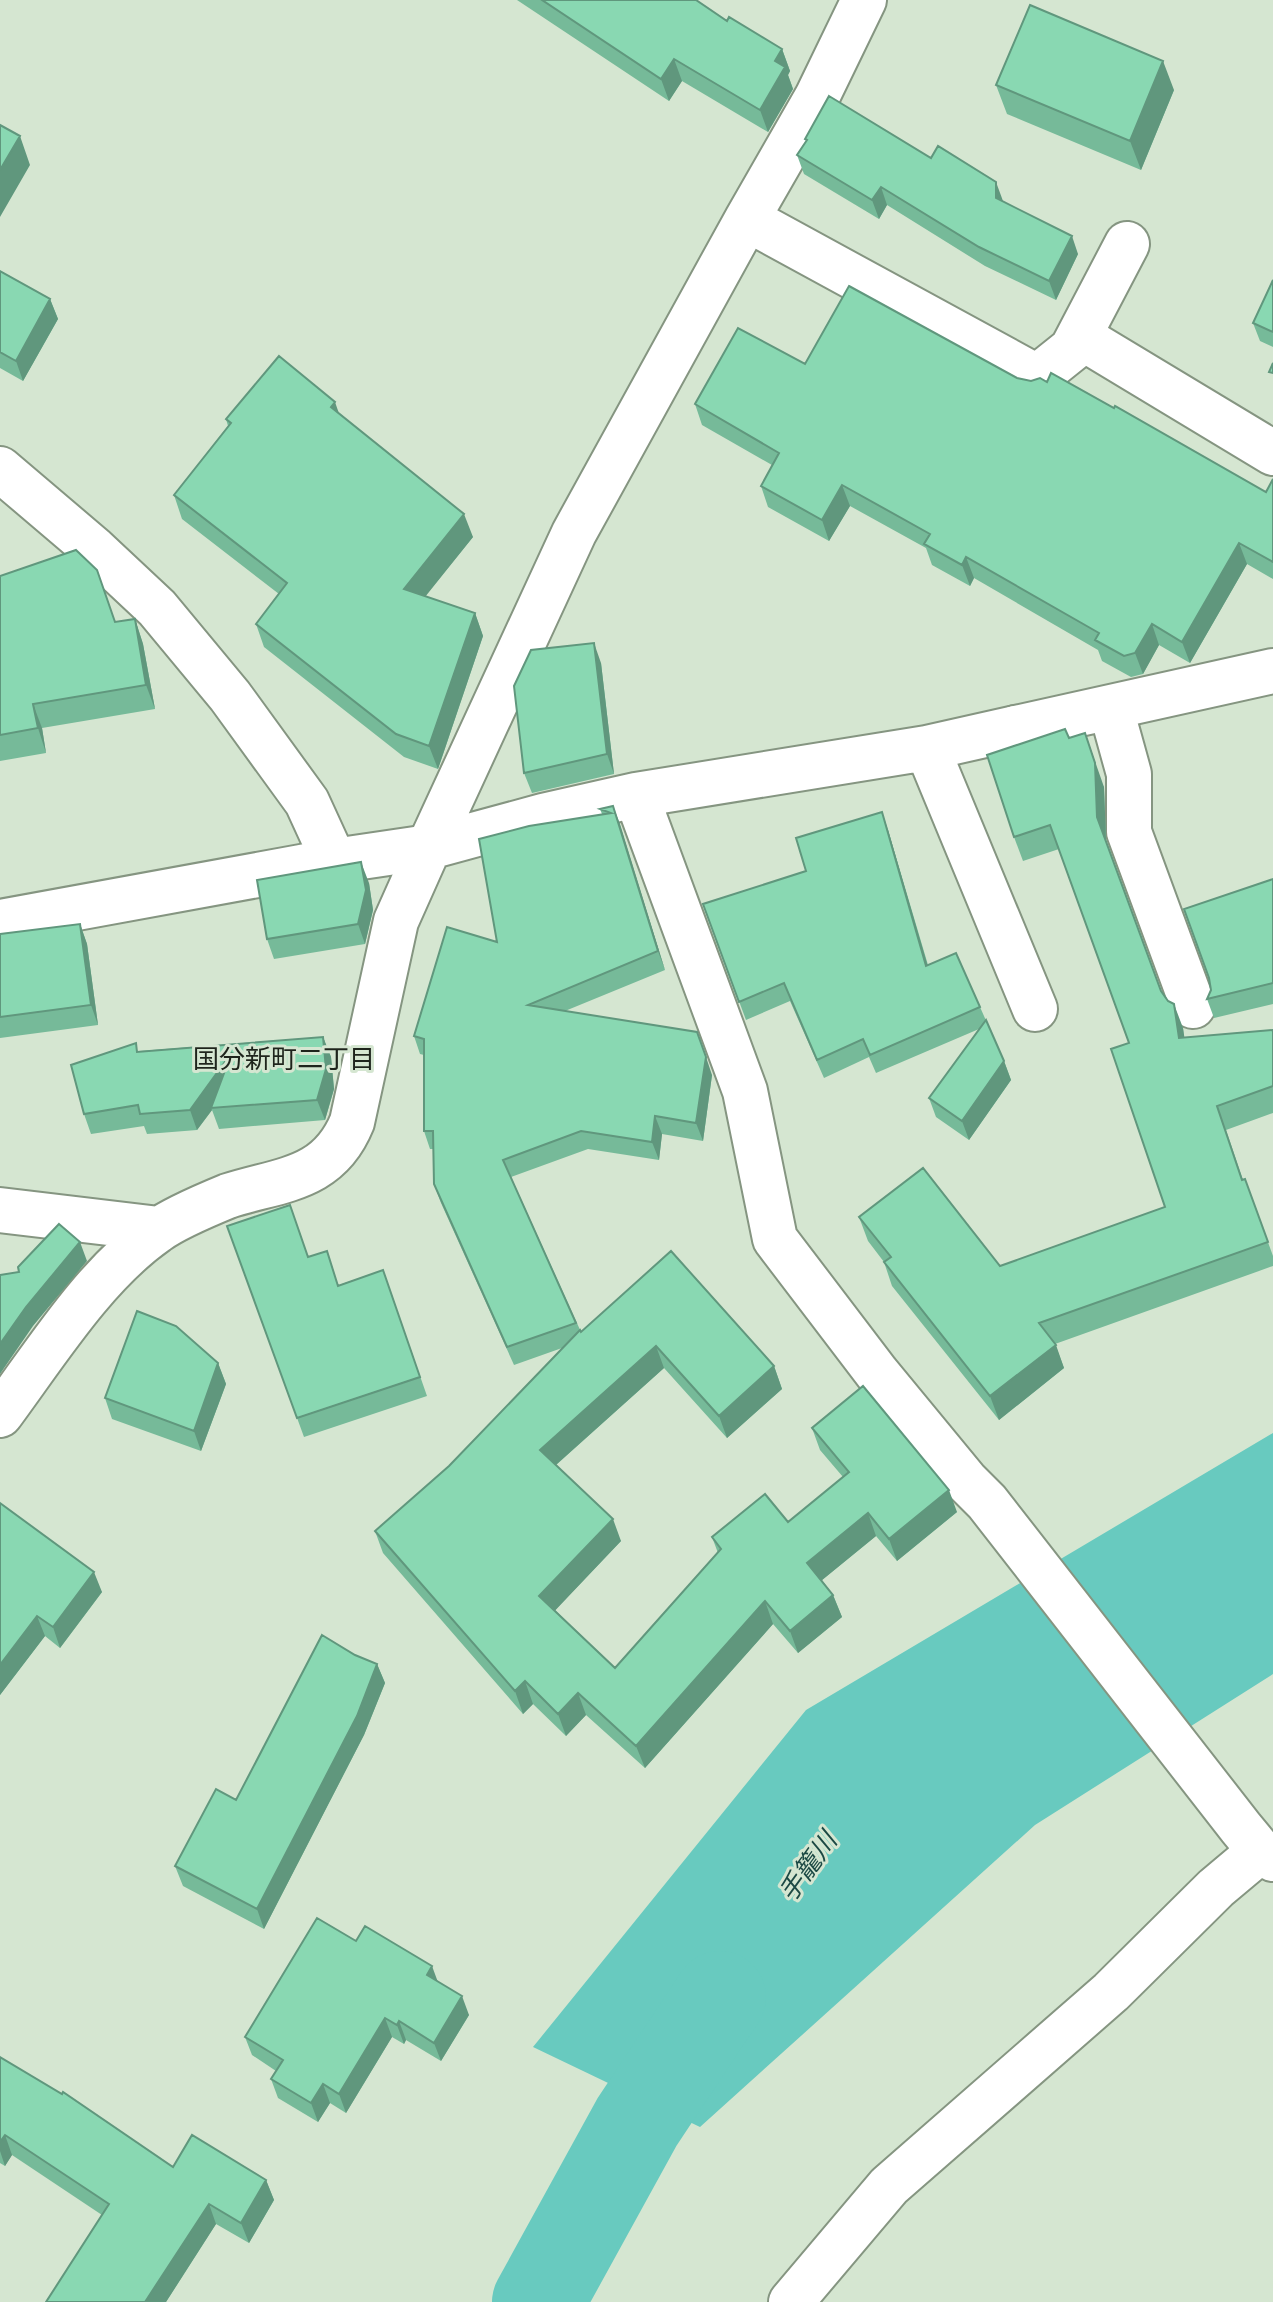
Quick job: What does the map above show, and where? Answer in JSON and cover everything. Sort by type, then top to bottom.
[{"type":"street","points":[[0,1415],[55,1339],[115,1265],[159,1229],[226,1197],[298,1176],[320,1165],[336,1152],[345,1138],[352,1122],[396,921],[429,847],[574,533],[817,97],[864,0]]},
{"type":"street","points":[[747,219],[1037,377],[1072,349],[1127,244]]},
{"type":"street","points":[[1079,336],[1273,453]]},
{"type":"street","points":[[0,469],[157,608],[230,696],[307,802],[334,861]]},
{"type":"street","points":[[0,922],[334,861],[429,847],[636,795],[927,748],[1272,674]]},
{"type":"street","points":[[1111,709],[1129,774],[1129,832],[1193,1006]]},
{"type":"street","points":[[927,748],[1035,1009]]},
{"type":"street","points":[[636,795],[745,1091],[775,1239],[877,1373],[987,1502],[1258,1846],[1111,1992],[889,2186],[791,2302]]},
{"type":"street","points":[[0,1210],[159,1229]]},
{"type":"water","points":[[1273,1433],[1273,1674],[1035,1825],[700,2127],[533,2047],[806,1710]]},
{"type":"building","points":[[542,0],[696,0],[727,21],[729,17],[782,49],[775,61],[785,67],[760,110],[674,59],[661,79]]},
{"type":"building","points":[[1030,5],[1163,61],[1130,141],[996,85]]},
{"type":"building","points":[[829,96],[931,158],[938,146],[996,182],[996,198],[1072,236],[1049,281],[979,247],[881,187],[872,200],[797,155]]},
{"type":"building","points":[[0,125],[20,136],[0,170]]},
{"type":"building","points":[[0,271],[50,299],[16,361],[0,352]]},
{"type":"building","points":[[1273,280],[1273,332],[1253,323]]},
{"type":"building","points":[[849,286],[1017,378],[1031,381],[1040,378],[1047,382],[1051,373],[1266,492],[1273,479],[1273,562],[1239,543],[1182,642],[1152,624],[1135,653],[1124,656],[1095,640],[1099,633],[966,557],[962,565],[924,544],[930,534],[842,485],[822,520],[761,486],[779,453],[695,404],[738,328],[805,364]]},
{"type":"building","points":[[279,356],[335,402],[331,407],[464,514],[404,589],[475,613],[429,746],[396,734],[256,624],[287,583],[174,495],[231,423],[226,419]]},
{"type":"building","points":[[76,550],[97,570],[115,622],[135,619],[146,685],[33,704],[38,728],[0,735],[0,576]]},
{"type":"building","points":[[594,643],[607,754],[524,773],[514,686],[531,650]]},
{"type":"building","points":[[1065,729],[1069,738],[1085,733],[1095,763],[1097,817],[1161,991],[1174,1004],[1179,1038],[1273,1030],[1273,1086],[1217,1106],[1242,1180],[1245,1179],[1268,1242],[1039,1323],[1056,1345],[990,1396],[884,1262],[891,1257],[859,1217],[923,1168],[1000,1266],[1165,1207],[1111,1049],[1129,1043],[1050,825],[1014,837],[987,755]]},
{"type":"building","points":[[613,806],[658,951],[528,1005],[697,1032],[706,1057],[696,1123],[655,1116],[652,1142],[581,1131],[503,1160],[576,1323],[507,1347],[434,1184],[433,1131],[424,1131],[424,1039],[414,1036],[447,927],[497,942],[479,839],[529,826],[611,813],[600,809]]},
{"type":"building","points":[[882,812],[926,966],[956,953],[980,1007],[870,1055],[863,1039],[817,1060],[784,983],[739,1002],[703,904],[806,871],[796,838]]},
{"type":"building","points":[[361,862],[366,890],[358,924],[267,939],[257,880]]},
{"type":"building","points":[[1273,879],[1273,983],[1207,999],[1211,990],[1209,978],[1184,909]]},
{"type":"building","points":[[80,924],[91,1005],[0,1017],[0,934]]},
{"type":"building","points":[[986,1020],[1004,1061],[962,1121],[929,1098]]},
{"type":"building","points":[[323,1037],[326,1069],[317,1100],[211,1108],[232,1052],[190,1110],[140,1114],[138,1105],[84,1114],[71,1065],[136,1043],[137,1052]]},
{"type":"building","points":[[290,1205],[308,1257],[327,1251],[338,1286],[383,1270],[420,1377],[297,1418],[227,1226]]},
{"type":"building","points":[[59,1224],[80,1242],[0,1344],[0,1275],[19,1272],[18,1267]]},
{"type":"building","points":[[671,1251],[774,1366],[719,1416],[656,1346],[540,1450],[613,1519],[539,1596],[615,1668],[721,1549],[712,1537],[765,1494],[788,1522],[849,1472],[812,1428],[863,1386],[949,1490],[889,1539],[868,1513],[807,1563],[833,1595],[790,1631],[765,1601],[636,1746],[578,1693],[558,1714],[525,1681],[515,1691],[375,1531],[449,1466],[580,1330]]},
{"type":"building","points":[[137,1311],[176,1326],[218,1363],[194,1431],[105,1398]]},
{"type":"building","points":[[0,1503],[94,1572],[53,1627],[37,1616],[0,1665]]},
{"type":"building","points":[[322,1635],[377,1664],[357,1716],[257,1909],[175,1866],[216,1789],[236,1800]]},
{"type":"building","points":[[317,1918],[356,1941],[365,1926],[432,1966],[427,1975],[462,1996],[434,2043],[399,2021],[397,2025],[385,2018],[339,2094],[323,2084],[311,2103],[271,2079],[283,2060],[245,2037]]},
{"type":"building","points":[[0,2057],[63,2092],[173,2167],[192,2135],[266,2180],[241,2223],[209,2204],[145,2302],[46,2302],[109,2204],[5,2135],[0,2142]]},
{"type":"waterway","name":"手籠川","points":[[538,2302],[637,2122],[720,1997]]},
{"type":"district","name":"国分新町二丁目","points":[[284,1059]]}]
